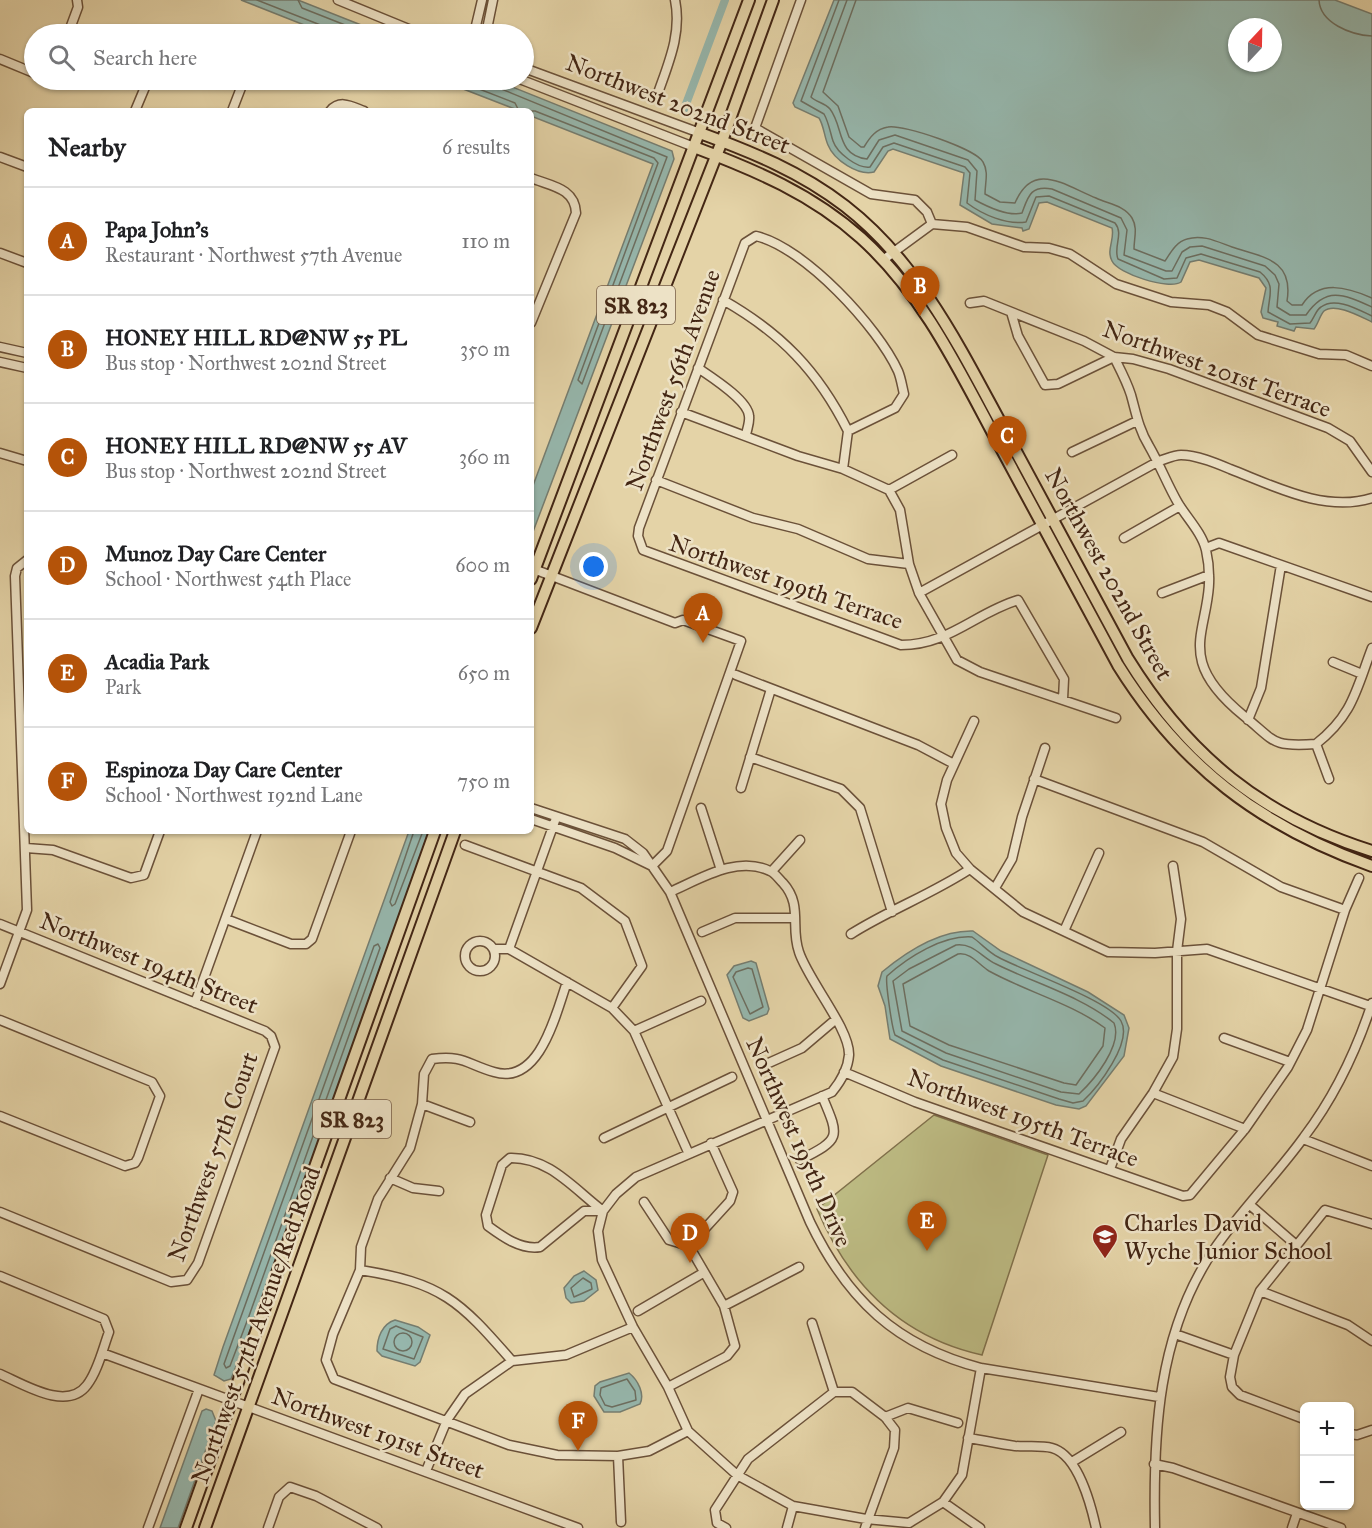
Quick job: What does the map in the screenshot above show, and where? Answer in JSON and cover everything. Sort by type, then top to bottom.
[{"type":"main road","name":"SR 823","points":[[534,565],[749,0]]},
{"type":"main road","name":"SR 823","points":[[534,621],[722,141],[773,0]]},
{"type":"main road","name":"Northwest 202nd Street","points":[[700,133],[767,159],[821,188],[857,216],[893,253],[943,317],[1144,685],[1216,775]]},
{"type":"main road","name":"Northwest 202nd Street","points":[[694,147],[761,173],[802,195],[838,219],[883,260],[933,323],[1134,691],[1170,738],[1216,775]]},
{"type":"main road","points":[[1216,775],[1297,821],[1372,851]]},
{"type":"main road","points":[[1216,775],[1274,822],[1326,848],[1372,866]]},
{"type":"main road","name":"Northwest 57th Avenue/Red Road","points":[[186,1528],[434,834]]},
{"type":"main road","name":"Northwest 57th Avenue/Red Road","points":[[206,1528],[454,834]]},
{"type":"street","points":[[72,24],[78,6],[77,0]]},
{"type":"street","points":[[338,0],[397,24]]},
{"type":"street","points":[[657,96],[674,49],[678,14],[675,0]]},
{"type":"street","points":[[801,0],[754,128],[871,194],[915,200],[927,212],[932,224]]},
{"type":"street","points":[[478,24],[482,1],[493,1],[490,23],[479,20]]},
{"type":"street","points":[[0,59],[24,69]]},
{"type":"street","name":"Northwest 202nd Street","points":[[534,72],[700,133]]},
{"type":"street","name":"Northwest 202nd Street","points":[[534,85],[694,147]]},
{"type":"street","points":[[136,108],[144,90]]},
{"type":"street","points":[[233,108],[240,90]]},
{"type":"street","points":[[333,108],[338,104],[353,108]]},
{"type":"street","points":[[0,157],[24,166]]},
{"type":"street","points":[[534,179],[563,191],[575,201],[576,213],[534,316]]},
{"type":"street","points":[[883,260],[932,224],[967,227],[996,240],[1024,247],[1049,248],[1070,254],[1116,284],[1172,302],[1209,305],[1227,312],[1258,335],[1319,354],[1346,355],[1372,366]]},
{"type":"street","name":"Northwest 56th Avenue","points":[[640,544],[639,528],[723,300],[745,243],[756,236],[770,239],[827,280],[865,321],[899,373],[904,394],[895,408],[848,431]]},
{"type":"street","points":[[0,253],[24,262]]},
{"type":"street","points":[[723,300],[757,319],[804,362],[833,400],[848,431],[843,469]]},
{"type":"street","name":"Northwest 201st Terrace","points":[[970,303],[984,301],[1084,341],[1114,357],[1133,359],[1169,369],[1328,428],[1350,441],[1371,470]]},
{"type":"street","points":[[1011,312],[1018,336],[1045,385],[1058,384],[1114,357],[1131,393],[1137,421],[1180,506],[1206,548],[1209,575],[1199,654],[1204,672],[1222,699],[1275,743],[1316,744],[1336,728],[1348,712],[1372,648]]},
{"type":"street","points":[[0,347],[24,351]]},
{"type":"street","points":[[0,362],[24,367]]},
{"type":"street","points":[[698,368],[723,385],[747,410],[750,416],[746,435]]},
{"type":"street","points":[[681,412],[798,456],[843,469],[889,490],[900,510],[909,564],[920,593],[957,660],[980,672],[1116,718]]},
{"type":"street","points":[[1072,452],[1137,421]]},
{"type":"street","points":[[0,453],[24,460]]},
{"type":"street","points":[[889,490],[952,455]]},
{"type":"street","points":[[920,593],[1159,461],[1182,455],[1215,462],[1272,486],[1325,502],[1358,502],[1372,498]]},
{"type":"street","points":[[656,480],[753,518],[798,529],[868,559],[909,564]]},
{"type":"street","points":[[1124,538],[1180,506]]},
{"type":"street","points":[[1206,548],[1219,543],[1372,597]]},
{"type":"street","name":"Northwest 199th Terrace","points":[[640,544],[650,555],[902,645],[923,645],[943,637],[1002,605],[1018,600],[1064,679],[1063,699]]},
{"type":"street","points":[[24,562],[15,576],[24,749]]},
{"type":"street","points":[[1248,720],[1261,688],[1281,565]]},
{"type":"street","points":[[534,568],[675,623],[683,620],[741,640],[667,851],[652,866]]},
{"type":"street","points":[[1162,593],[1209,575]]},
{"type":"street","points":[[1333,662],[1362,674]]},
{"type":"street","points":[[736,675],[918,745],[954,764]]},
{"type":"street","points":[[741,788],[771,689]]},
{"type":"street","points":[[974,722],[947,780],[941,804],[950,842],[970,869],[1023,912],[1108,952],[1208,949],[1371,1004],[1350,1063],[1321,1113],[1303,1139],[1212,1252],[1184,1308],[1159,1397],[1154,1464],[1155,1528]]},
{"type":"street","points":[[1316,744],[1329,779]]},
{"type":"street","points":[[994,888],[1012,859],[1045,748]]},
{"type":"street","points":[[750,757],[841,789],[860,808],[891,912]]},
{"type":"street","points":[[1034,779],[1203,842],[1281,887],[1345,910]]},
{"type":"street","points":[[701,808],[721,870]]},
{"type":"street","name":"Northwest 195th Drive","points":[[534,809],[625,839],[643,853],[670,892],[825,1253],[859,1300],[908,1339],[956,1361],[981,1368],[1159,1397]]},
{"type":"street","points":[[509,949],[556,818]]},
{"type":"street","name":"Northwest 195th Drive","points":[[534,820],[615,848],[652,866]]},
{"type":"street","points":[[0,984],[27,910],[26,834]]},
{"type":"street","points":[[26,848],[53,850],[131,878],[144,875],[159,834]]},
{"type":"street","points":[[195,1003],[256,834]]},
{"type":"street","points":[[226,919],[291,945],[306,944],[312,939],[350,834]]},
{"type":"street","points":[[771,871],[800,840]]},
{"type":"street","points":[[465,845],[538,870],[581,888],[625,921],[642,966],[612,1008]]},
{"type":"street","points":[[1064,931],[1099,853]]},
{"type":"street","points":[[670,892],[721,870],[748,864],[771,871],[788,889],[795,902],[794,918],[798,951],[835,1020],[849,1054],[844,1072],[832,1092],[688,1152],[636,1177],[616,1194],[603,1211],[598,1231],[602,1260],[633,1328],[668,1387],[688,1431],[737,1476],[793,1506],[865,1524],[909,1523],[943,1502],[962,1475],[981,1368]]},
{"type":"street","points":[[1110,1170],[1121,1139],[1153,1093],[1173,1057],[1176,1029],[1177,951],[1181,919],[1173,866]]},
{"type":"street","points":[[851,934],[948,884],[970,869]]},
{"type":"street","points":[[1153,1093],[1245,1129],[1290,1062],[1307,1030],[1345,910],[1359,878]]},
{"type":"street","points":[[702,932],[735,918],[794,918]]},
{"type":"street","name":"Northwest 194th Street","points":[[0,924],[265,1031],[271,1036],[275,1047]]},
{"type":"street","points":[[495,949],[509,949],[612,1008],[634,1031],[688,1152]]},
{"type":"street","points":[[567,982],[549,1033],[530,1065],[513,1074],[496,1073],[454,1056],[432,1059],[424,1074],[422,1104],[410,1148],[378,1199],[361,1247],[360,1270],[333,1334],[326,1360],[334,1379],[509,1445],[556,1455],[618,1456],[649,1451],[688,1431]]},
{"type":"street","points":[[634,1031],[701,1002]]},
{"type":"street","points":[[0,1020],[152,1082],[160,1096],[135,1163],[117,1165],[0,1116]]},
{"type":"street","points":[[762,1066],[802,1048],[835,1020]]},
{"type":"street","points":[[1224,1038],[1290,1062]]},
{"type":"street","name":"Northwest 57th Court","points":[[0,1212],[171,1282],[187,1280],[198,1263],[275,1047]]},
{"type":"street","name":"Northwest 195th Terrace","points":[[844,1072],[915,1102],[1183,1196],[1190,1195],[1245,1129]]},
{"type":"street","points":[[604,1138],[732,1077]]},
{"type":"street","points":[[800,1160],[829,1145],[835,1134],[834,1125],[822,1096]]},
{"type":"street","points":[[422,1104],[470,1122]]},
{"type":"street","points":[[1303,1139],[1372,1166]]},
{"type":"street","points":[[689,1246],[730,1201],[733,1192],[711,1143]]},
{"type":"street","points":[[510,1158],[524,1158],[553,1170],[603,1211],[584,1211],[540,1247],[531,1249],[506,1240],[488,1227],[486,1215],[502,1165],[510,1158]]},
{"type":"street","points":[[390,1178],[413,1188],[439,1191]]},
{"type":"street","points":[[644,1202],[669,1240],[689,1246],[724,1306],[735,1346],[727,1356],[668,1387]]},
{"type":"street","points":[[1250,1205],[1295,1244]]},
{"type":"street","points":[[1300,1417],[1240,1395],[1232,1387],[1230,1377],[1234,1355],[1260,1291],[1295,1244],[1325,1210],[1372,1224]]},
{"type":"street","points":[[724,1306],[799,1267]]},
{"type":"street","points":[[360,1270],[402,1277],[436,1289],[472,1315],[512,1361]]},
{"type":"street","points":[[638,1311],[703,1273]]},
{"type":"street","points":[[0,1276],[104,1319],[109,1332],[87,1386],[70,1396],[53,1396],[0,1374]]},
{"type":"street","points":[[1260,1291],[1348,1325],[1372,1341]]},
{"type":"street","points":[[812,1323],[834,1392]]},
{"type":"street","points":[[426,1471],[447,1420],[465,1394],[512,1361],[566,1355],[633,1328]]},
{"type":"street","points":[[1175,1334],[1234,1355]]},
{"type":"street","name":"Northwest 191st Street","points":[[102,1353],[578,1528]]},
{"type":"street","points":[[148,1528],[199,1389]]},
{"type":"street","points":[[726,1528],[717,1523],[715,1510],[748,1459],[834,1392],[852,1392],[885,1417],[895,1430],[894,1448],[865,1524]]},
{"type":"street","points":[[885,1417],[908,1408],[958,1423]]},
{"type":"street","points":[[1354,1434],[1372,1430]]},
{"type":"street","points":[[1072,1462],[1121,1432]]},
{"type":"street","points":[[968,1438],[1012,1446],[1053,1448],[1072,1462],[1092,1508],[1096,1528]]},
{"type":"street","points":[[618,1456],[621,1522]]},
{"type":"street","points":[[1154,1464],[1173,1468],[1341,1528]]},
{"type":"street","points":[[268,1528],[279,1497],[290,1487],[316,1496],[376,1528]]},
{"type":"street","points":[[943,1502],[980,1528]]},
{"type":"street","points":[[787,1528],[793,1506]]},
{"type":"street","points":[[1292,1528],[1297,1513]]},
{"type":"shaded area","points":[[934,1115],[1048,1155],[982,1355],[953,1347],[927,1335],[903,1321],[881,1304],[845,1261],[817,1209]]},
{"type":"water","points":[[241,0],[298,0],[359,24],[302,24]]},
{"type":"water","points":[[834,0],[1335,0],[1372,14],[1372,322],[1335,308],[1324,311],[1314,329],[1296,327],[1294,331],[1277,326],[1278,322],[1263,318],[1261,312],[1266,288],[1259,278],[1199,260],[1190,262],[1181,282],[1175,284],[1155,282],[1133,275],[1116,266],[1110,257],[1112,228],[1047,202],[1039,203],[1029,229],[1023,231],[1022,228],[992,224],[960,205],[964,173],[893,149],[888,151],[874,172],[861,172],[847,166],[831,151],[819,118],[795,107],[793,103]]},
{"type":"water","points":[[466,90],[520,90],[672,151],[674,159],[534,529],[534,483],[653,164],[534,117],[534,108],[512,108]]},
{"type":"water","points":[[408,834],[429,834],[255,1318],[231,1379],[224,1381],[214,1375]]},
{"type":"water","points":[[973,931],[1001,951],[1088,992],[1124,1015],[1129,1028],[1124,1056],[1086,1106],[1079,1109],[1056,1105],[941,1066],[890,1039],[885,1006],[878,986],[882,972],[913,950],[936,938]]},
{"type":"water","points":[[751,961],[756,963],[769,1009],[767,1014],[749,1021],[743,1018],[727,975],[734,966]]},
{"type":"water","points":[[584,1271],[596,1280],[598,1290],[584,1301],[571,1303],[566,1298],[564,1288],[574,1276]]},
{"type":"water","points":[[395,1320],[418,1327],[430,1335],[420,1362],[415,1366],[382,1356],[377,1351],[381,1332]]},
{"type":"water","points":[[629,1373],[640,1387],[642,1396],[640,1404],[620,1412],[604,1412],[594,1396],[595,1386],[600,1382]]},
{"type":"water","points":[[206,1409],[212,1411],[216,1421],[178,1528],[160,1528],[202,1411]]},
{"type":"waterway","points":[[683,112],[725,0]]},
{"type":"place","name":"HONEY HILL RD@NW 55 PL","points":[[920,316]]},
{"type":"place","name":"HONEY HILL RD@NW 55 AV","points":[[1007,466]]},
{"type":"place","name":"Papa John's","points":[[703,643]]},
{"type":"place","name":"Acadia Park","points":[[927,1251]]},
{"type":"place","name":"Charles David Wyche Junior School","points":[[1105,1260]]},
{"type":"place","name":"Munoz Day Care Center","points":[[690,1263]]},
{"type":"place","name":"Espinoza Day Care Center","points":[[578,1451]]}]
